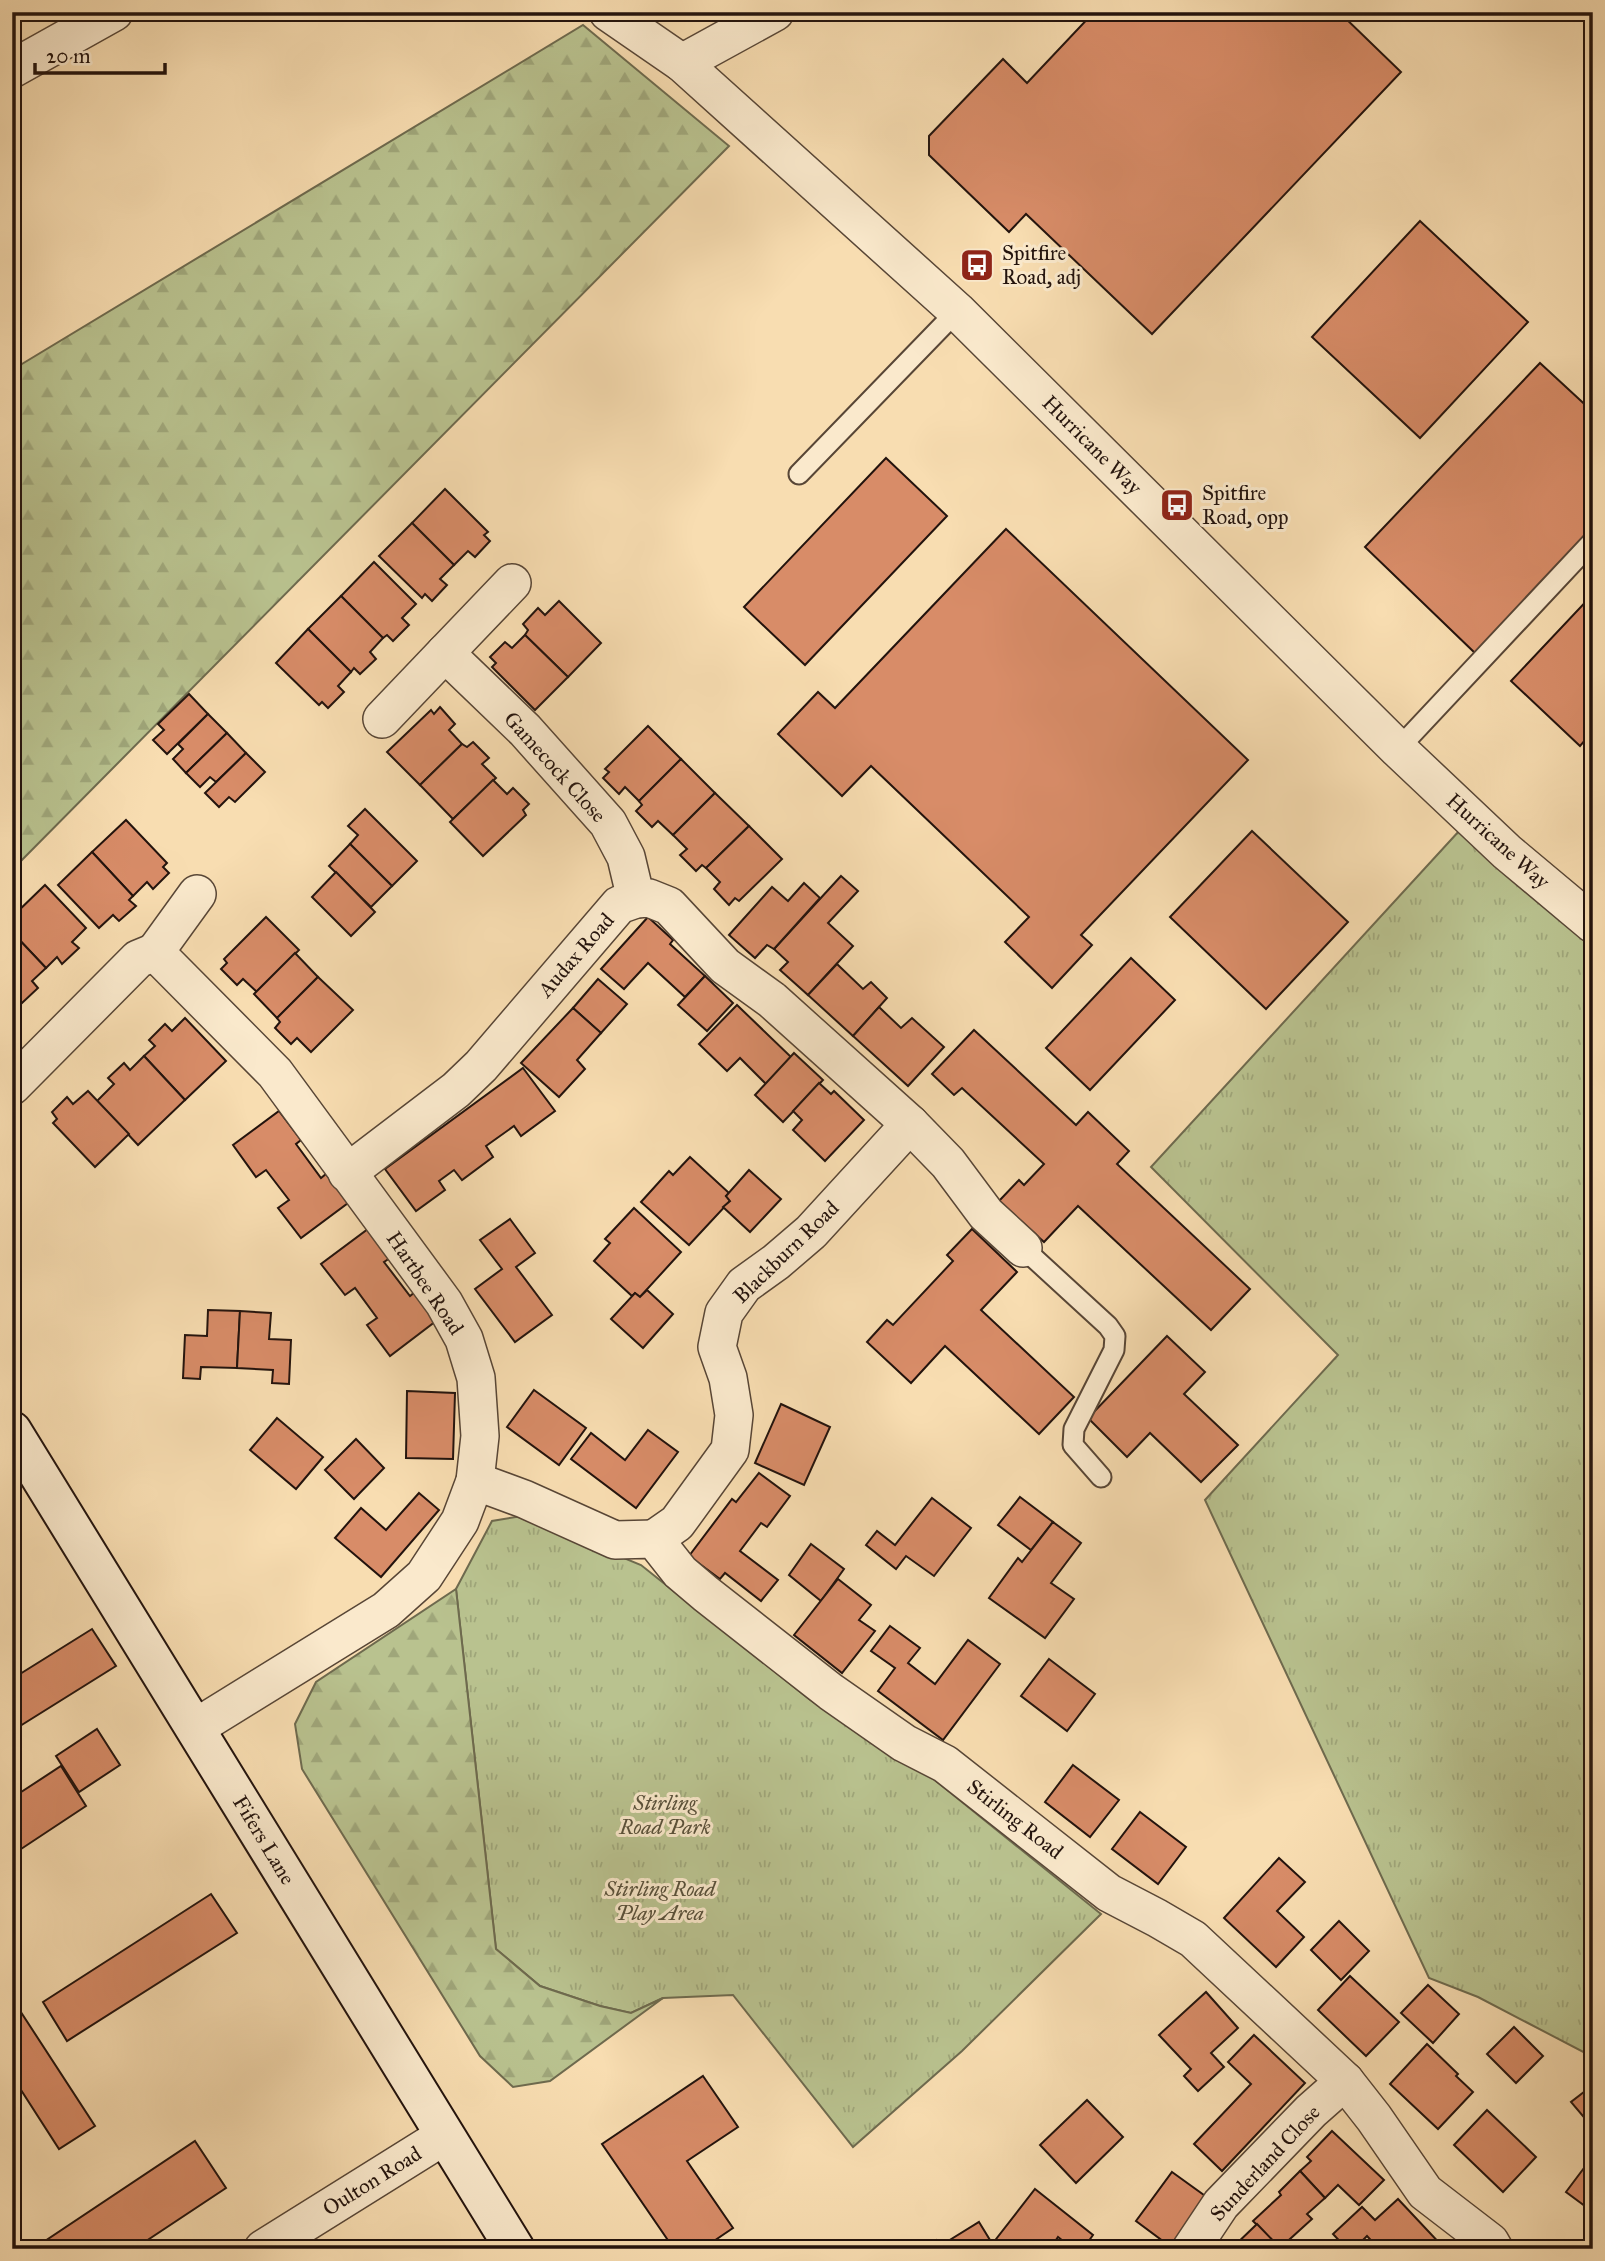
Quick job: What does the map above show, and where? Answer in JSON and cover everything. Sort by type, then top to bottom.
[{"type":"street","points":[[12,69],[114,12]]},
{"type":"street","name":"Hurricane Way","points":[[608,12],[682,63],[957,311],[1398,749],[1507,852],[1593,924]]},
{"type":"street","points":[[682,63],[775,12]]},
{"type":"street","points":[[382,719],[512,583]]},
{"type":"street","name":"Gamecock Close","points":[[444,653],[525,730],[607,823],[626,857],[636,899]]},
{"type":"street","points":[[12,1086],[138,959],[155,951],[197,894]]},
{"type":"street","name":"Audax Road","points":[[347,1173],[456,1090],[481,1066],[619,905],[649,898],[668,906],[725,966],[772,1000],[910,1124],[948,1163],[986,1214],[1023,1248]]},
{"type":"street","name":"Hartbee Road","points":[[155,951],[275,1073],[444,1303],[464,1339],[476,1378],[480,1436],[475,1481],[460,1521],[424,1576],[386,1610],[195,1728]]},
{"type":"street","name":"Blackburn Road","points":[[654,1539],[677,1523],[730,1450],[734,1415],[728,1378],[717,1347],[724,1313],[744,1285],[811,1232],[910,1124]]},
{"type":"street","name":"Fifers Lane","points":[[12,1431],[515,2249]]},
{"type":"street","points":[[475,1481],[524,1499],[615,1540],[654,1539]]},
{"type":"street","name":"Stirling Road","points":[[654,1539],[680,1572],[705,1594],[831,1692],[904,1743],[945,1764],[1109,1893],[1194,1939],[1345,2081],[1425,2192],[1490,2242],[1494,2249]]},
{"type":"street","name":"Sunderland Close","points":[[1191,2249],[1221,2204],[1311,2111],[1345,2081]]},
{"type":"street","name":"Oulton Road","points":[[263,2249],[444,2136]]},
{"type":"lane","points":[[799,474],[957,311]]},
{"type":"lane","points":[[1398,749],[1593,541]]},
{"type":"lane","points":[[1023,1248],[1108,1326],[1115,1336],[1114,1350],[1074,1429],[1073,1445],[1101,1477]]},
{"type":"green space","points":[[583,25],[729,146],[12,870],[12,370]]},
{"type":"green space","points":[[1471,818],[1593,924],[1593,2057],[1478,1997],[1429,1978],[1205,1500],[1338,1355],[1151,1167]]},
{"type":"green space","name":"Stirling Road Park","points":[[522,1516],[641,1565],[809,1699],[885,1751],[931,1777],[1101,1914],[962,2051],[853,2147],[733,1995],[663,1998],[631,2013],[600,2006],[540,1986],[496,1949],[456,1589],[492,1521]]},
{"type":"green space","points":[[456,1589],[496,1949],[540,1986],[600,2006],[631,2013],[663,1998],[550,2081],[513,2087],[480,2056],[302,1769],[295,1724],[316,1682]]},
{"type":"building","points":[[1094,12],[1339,12],[1401,72],[1152,334],[1026,214],[1009,232],[929,155],[929,136],[1003,59],[1027,83]]},
{"type":"building","points":[[1420,221],[1528,322],[1420,438],[1312,337]]},
{"type":"building","points":[[1540,363],[1593,412],[1593,528],[1476,654],[1365,547]]},
{"type":"building","points":[[886,458],[947,516],[805,665],[744,607]]},
{"type":"building","points":[[445,489],[488,532],[484,535],[490,541],[475,557],[468,551],[454,565],[412,523]]},
{"type":"building","points":[[412,523],[454,565],[440,579],[447,585],[432,601],[425,594],[422,598],[379,556]]},
{"type":"building","points":[[1006,529],[1248,760],[1081,935],[1092,945],[1052,988],[1005,942],[1029,917],[871,766],[842,796],[778,734],[818,692],[835,708]]},
{"type":"building","points":[[374,562],[416,604],[402,618],[409,625],[393,641],[387,635],[383,638],[341,596]]},
{"type":"building","points":[[1593,594],[1593,731],[1580,746],[1511,681]]},
{"type":"building","points":[[341,596],[383,638],[370,652],[376,659],[360,674],[354,668],[351,672],[308,629]]},
{"type":"building","points":[[559,601],[601,643],[568,677],[525,635],[528,630],[523,624],[538,608],[545,615]]},
{"type":"building","points":[[308,629],[351,672],[338,686],[344,692],[328,708],[322,702],[319,705],[276,663]]},
{"type":"building","points":[[525,635],[568,677],[535,710],[492,667],[496,663],[490,657],[505,642],[512,648]]},
{"type":"building","points":[[189,694],[208,714],[167,754],[153,740],[164,730],[158,724]]},
{"type":"building","points":[[440,707],[455,724],[449,730],[462,744],[420,785],[387,752],[431,710],[434,714]]},
{"type":"building","points":[[208,714],[227,733],[186,773],[173,759],[183,749],[178,744]]},
{"type":"building","points":[[648,726],[681,759],[639,801],[625,787],[619,794],[603,778],[609,772],[605,769]]},
{"type":"building","points":[[227,733],[246,753],[216,782],[210,777],[200,787],[186,773]]},
{"type":"building","points":[[473,742],[489,758],[482,764],[496,778],[453,819],[420,785],[462,744],[467,747]]},
{"type":"building","points":[[246,753],[265,772],[235,802],[229,797],[219,807],[205,793]]},
{"type":"building","points":[[681,759],[715,793],[673,835],[658,821],[652,827],[636,811],[642,805],[639,801]]},
{"type":"building","points":[[493,780],[507,794],[513,788],[529,804],[523,810],[526,815],[483,856],[450,822]]},
{"type":"building","points":[[715,793],[749,826],[706,868],[702,865],[696,871],[680,855],[687,849],[673,835]]},
{"type":"building","points":[[365,809],[417,861],[392,886],[350,844],[358,835],[348,826]]},
{"type":"building","points":[[126,820],[167,863],[163,867],[169,873],[153,889],[147,882],[133,896],[92,852]]},
{"type":"building","points":[[749,826],[782,859],[739,901],[735,898],[729,905],[714,889],[720,882],[706,868]]},
{"type":"building","points":[[1252,831],[1348,922],[1266,1009],[1170,917]]},
{"type":"building","points":[[350,844],[392,886],[371,907],[329,866]]},
{"type":"building","points":[[92,852],[133,896],[129,900],[136,906],[119,921],[113,915],[99,928],[58,885]]},
{"type":"building","points":[[336,872],[375,912],[351,936],[312,897]]},
{"type":"building","points":[[841,876],[858,891],[828,923],[853,946],[808,995],[780,970],[788,962],[774,949]]},
{"type":"building","points":[[804,883],[820,898],[774,949],[767,945],[755,958],[729,935],[772,887],[788,901]]},
{"type":"building","points":[[45,885],[86,928],[72,942],[79,948],[62,964],[57,957],[46,968],[12,932],[12,917]]},
{"type":"building","points":[[266,917],[299,950],[257,992],[243,979],[237,985],[221,969],[227,963],[224,959]]},
{"type":"building","points":[[648,917],[673,940],[670,944],[705,976],[685,997],[648,963],[624,989],[601,969]]},
{"type":"building","points":[[12,932],[46,968],[32,981],[38,988],[22,1003],[17,996],[12,1000]]},
{"type":"building","points":[[295,953],[318,977],[277,1018],[254,994]]},
{"type":"building","points":[[1131,958],[1175,1000],[1090,1090],[1046,1048]]},
{"type":"building","points":[[837,964],[863,989],[871,982],[887,998],[853,1036],[808,995]]},
{"type":"building","points":[[705,976],[733,1003],[707,1031],[678,1005]]},
{"type":"building","points":[[318,977],[353,1010],[311,1052],[297,1038],[291,1044],[275,1028],[280,1022],[277,1018]]},
{"type":"building","points":[[598,979],[627,1004],[601,1033],[573,1008]]},
{"type":"building","points":[[737,1005],[791,1057],[766,1084],[740,1058],[727,1071],[699,1044]]},
{"type":"building","points":[[879,1007],[901,1028],[912,1018],[944,1047],[908,1086],[853,1036]]},
{"type":"building","points":[[573,1008],[601,1033],[577,1060],[585,1069],[559,1097],[521,1063]]},
{"type":"building","points":[[185,1018],[226,1061],[185,1100],[144,1056],[155,1046],[149,1040],[165,1024],[172,1031]]},
{"type":"building","points":[[974,1030],[1076,1125],[1088,1112],[1129,1151],[1117,1164],[1250,1289],[1211,1330],[1078,1206],[1044,1242],[999,1201],[1019,1180],[1024,1185],[1044,1164],[962,1088],[954,1095],[932,1074]]},
{"type":"building","points":[[794,1053],[823,1080],[783,1122],[755,1095]]},
{"type":"building","points":[[144,1056],[185,1100],[138,1145],[97,1101],[114,1084],[108,1078],[124,1063],[130,1070]]},
{"type":"building","points":[[523,1068],[555,1111],[521,1136],[514,1126],[486,1146],[493,1157],[462,1180],[454,1170],[439,1181],[445,1190],[416,1211],[385,1169]]},
{"type":"building","points":[[819,1083],[831,1094],[834,1091],[864,1120],[825,1161],[793,1130],[802,1120],[793,1111]]},
{"type":"building","points":[[88,1091],[129,1134],[95,1167],[53,1123],[57,1119],[52,1112],[67,1097],[73,1104]]},
{"type":"building","points":[[279,1111],[301,1140],[296,1144],[321,1178],[326,1174],[348,1203],[301,1238],[278,1208],[289,1200],[266,1170],[256,1177],[233,1145]]},
{"type":"building","points":[[690,1157],[729,1193],[726,1196],[730,1201],[689,1245],[641,1202],[669,1171],[673,1175]]},
{"type":"building","points":[[749,1170],[781,1199],[750,1232],[723,1207],[730,1201],[726,1196]]},
{"type":"building","points":[[634,1208],[681,1252],[640,1297],[635,1293],[632,1296],[594,1261],[610,1243],[605,1239]]},
{"type":"building","points":[[510,1219],[535,1253],[516,1267],[552,1315],[515,1342],[475,1289],[502,1269],[480,1240]]},
{"type":"building","points":[[368,1229],[390,1258],[384,1262],[410,1296],[415,1292],[436,1321],[390,1356],[367,1325],[377,1318],[355,1288],[345,1295],[321,1264]]},
{"type":"building","points":[[972,1229],[1017,1272],[981,1310],[1074,1397],[1039,1434],[945,1346],[911,1383],[867,1342],[887,1320],[893,1325],[953,1261],[947,1255]]},
{"type":"building","points":[[647,1290],[673,1314],[643,1348],[611,1319],[635,1293],[640,1297]]},
{"type":"building","points":[[208,1310],[240,1311],[237,1368],[201,1367],[200,1379],[183,1378],[185,1335],[207,1336]]},
{"type":"building","points":[[240,1311],[271,1313],[269,1339],[291,1340],[289,1384],[272,1383],[273,1370],[237,1368]]},
{"type":"building","points":[[1167,1336],[1205,1372],[1184,1394],[1238,1445],[1201,1482],[1150,1433],[1127,1457],[1088,1418]]},
{"type":"building","points":[[534,1390],[586,1428],[559,1465],[507,1427]]},
{"type":"building","points":[[407,1391],[455,1393],[453,1459],[406,1458]]},
{"type":"building","points":[[781,1404],[830,1427],[804,1485],[755,1463]]},
{"type":"building","points":[[277,1418],[323,1457],[296,1489],[250,1450]]},
{"type":"building","points":[[648,1430],[678,1452],[636,1508],[571,1459],[591,1433],[625,1460]]},
{"type":"building","points":[[356,1439],[384,1468],[354,1499],[325,1470]]},
{"type":"building","points":[[759,1473],[790,1496],[767,1527],[761,1523],[740,1551],[778,1580],[761,1601],[725,1573],[720,1579],[689,1556],[732,1499],[736,1502]]},
{"type":"building","points":[[419,1493],[439,1510],[381,1577],[335,1538],[361,1508],[386,1530]]},
{"type":"building","points":[[1020,1497],[1053,1522],[1031,1550],[998,1525]]},
{"type":"building","points":[[932,1498],[971,1528],[934,1576],[906,1556],[896,1569],[866,1545],[877,1531],[895,1545]]},
{"type":"building","points":[[1053,1522],[1081,1543],[1051,1583],[1074,1599],[1045,1638],[989,1598],[1018,1558],[1022,1562]]},
{"type":"building","points":[[811,1544],[844,1569],[821,1601],[789,1575]]},
{"type":"building","points":[[838,1579],[871,1605],[859,1620],[875,1631],[842,1673],[794,1635]]},
{"type":"building","points":[[890,1626],[920,1648],[908,1663],[935,1684],[968,1640],[1000,1664],[943,1740],[878,1691],[895,1668],[871,1651]]},
{"type":"building","points":[[92,1629],[116,1666],[12,1731],[12,1679]]},
{"type":"building","points":[[1049,1659],[1095,1694],[1067,1731],[1021,1696]]},
{"type":"building","points":[[97,1729],[120,1765],[79,1792],[56,1756]]},
{"type":"building","points":[[1073,1765],[1119,1800],[1090,1837],[1045,1802]]},
{"type":"building","points":[[61,1766],[86,1806],[12,1855],[12,1798]]},
{"type":"building","points":[[1140,1812],[1186,1847],[1158,1884],[1112,1849]]},
{"type":"building","points":[[1279,1858],[1305,1882],[1277,1911],[1304,1937],[1276,1967],[1224,1918]]},
{"type":"building","points":[[211,1894],[237,1933],[67,2041],[43,2002]]},
{"type":"building","points":[[1339,1921],[1369,1951],[1341,1980],[1311,1950]]},
{"type":"building","points":[[1350,1976],[1399,2022],[1366,2056],[1318,2010]]},
{"type":"building","points":[[1428,1985],[1459,2014],[1433,2043],[1401,2013]]},
{"type":"building","points":[[1206,1992],[1238,2028],[1211,2053],[1224,2067],[1198,2091],[1184,2076],[1191,2069],[1159,2035]]},
{"type":"building","points":[[15,2003],[95,2126],[59,2149],[12,2076],[12,2005]]},
{"type":"building","points":[[1514,2027],[1543,2056],[1516,2083],[1487,2054]]},
{"type":"building","points":[[1254,2035],[1305,2083],[1222,2171],[1194,2144],[1251,2084],[1228,2062]]},
{"type":"building","points":[[1427,2044],[1473,2092],[1438,2129],[1390,2084]]},
{"type":"building","points":[[703,2076],[738,2127],[687,2161],[733,2228],[702,2249],[674,2249],[602,2144]]},
{"type":"building","points":[[1593,2085],[1593,2128],[1571,2102]]},
{"type":"building","points":[[1087,2100],[1123,2137],[1076,2183],[1040,2145]]},
{"type":"building","points":[[1487,2110],[1536,2157],[1503,2192],[1454,2145]]},
{"type":"building","points":[[1332,2131],[1384,2180],[1359,2205],[1338,2185],[1325,2198],[1300,2171],[1311,2161],[1307,2157]]},
{"type":"building","points":[[195,2141],[226,2188],[134,2249],[33,2249]]},
{"type":"building","points":[[1593,2156],[1593,2212],[1566,2192]]},
{"type":"building","points":[[1300,2171],[1325,2198],[1307,2214],[1312,2219],[1280,2248],[1253,2221],[1281,2195],[1279,2192]]},
{"type":"building","points":[[1172,2172],[1208,2198],[1171,2247],[1136,2221]]},
{"type":"building","points":[[1035,2189],[1093,2235],[1083,2249],[1073,2249],[1058,2237],[1050,2249],[1001,2249],[993,2243]]},
{"type":"building","points":[[1398,2199],[1445,2249],[1379,2249],[1367,2236],[1354,2249],[1347,2249],[1333,2234],[1362,2207],[1375,2220]]},
{"type":"building","points":[[979,2222],[993,2245],[986,2249],[922,2249],[936,2240],[940,2246]]},
{"type":"building","points":[[1257,2224],[1281,2249],[1231,2249]]},
{"type":"place","name":"Spitfire Road, adj","points":[[977,265]]},
{"type":"place","name":"Spitfire Road, opp","points":[[1177,505]]},
{"type":"park label","name":"Stirling Road Play Area","points":[[660,1901]]}]
